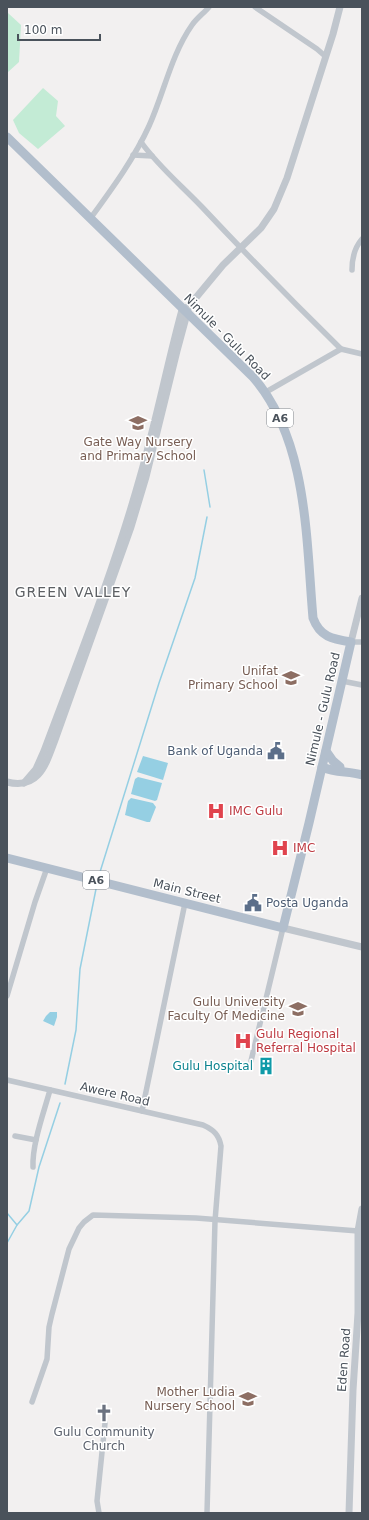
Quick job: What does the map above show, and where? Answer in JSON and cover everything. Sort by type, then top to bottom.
[{"type":"main road","name":"Nimule - Gulu Road","points":[[7,137],[253,377],[266,392],[279,416],[298,476],[303,506],[313,618],[319,631],[326,636],[351,642],[283,928]]},
{"type":"main road","points":[[326,751],[337,769]]},
{"type":"main road","points":[[322,765],[358,774]]},
{"type":"main road","points":[[319,779],[337,769]]},
{"type":"main road","name":"Main Street","points":[[7,858],[283,928]]},
{"type":"street","points":[[90,219],[121,175],[141,142],[158,104],[166,77],[184,39],[192,24],[209,7]]},
{"type":"street","points":[[257,7],[325,56]]},
{"type":"street","points":[[7,782],[17,784],[24,783],[36,769],[44,751],[115,563],[141,476],[170,352],[186,310],[200,292],[240,248],[266,222],[282,191],[340,7]]},
{"type":"street","points":[[141,142],[152,156],[240,248],[341,349],[362,354]]},
{"type":"street","points":[[134,154],[152,156]]},
{"type":"street","points":[[352,270],[354,256],[362,239]]},
{"type":"street","points":[[266,392],[341,349]]},
{"type":"street","points":[[362,598],[351,642],[362,642]]},
{"type":"street","points":[[342,681],[362,685]]},
{"type":"street","points":[[7,996],[35,902],[47,868]]},
{"type":"street","points":[[142,1111],[185,903]]},
{"type":"street","points":[[251,1061],[283,928]]},
{"type":"street","name":"Main Street","points":[[283,928],[362,947]]},
{"type":"street","name":"Awere Road","points":[[7,1080],[211,1128],[220,1139],[221,1146],[215,1221]]},
{"type":"street","points":[[33,1167],[32,1159],[36,1140],[50,1090]]},
{"type":"street","points":[[14,1136],[36,1140]]},
{"type":"street","name":"Eden Road","points":[[349,1513],[353,1390],[358,1313],[358,1231],[362,1209]]},
{"type":"street","points":[[32,1402],[47,1359],[49,1327],[62,1271],[69,1249],[79,1228],[84,1222],[94,1215],[196,1218],[215,1221],[358,1231]]},
{"type":"street","points":[[207,1513],[215,1221]]},
{"type":"street","points":[[99,1513],[97,1501],[105,1423]]},
{"type":"green space","points":[[8,13],[21,25],[19,62],[7,73]]},
{"type":"green space","points":[[43,88],[58,101],[56,116],[65,126],[38,149],[19,133],[13,120]]},
{"type":"water","points":[[143,756],[168,763],[163,780],[137,772]]},
{"type":"water","points":[[138,777],[162,783],[157,800],[155,801],[131,794],[135,779]]},
{"type":"water","points":[[131,798],[153,803],[156,807],[150,822],[125,815],[128,801]]},
{"type":"water","points":[[50,1012],[57,1012],[54,1026],[43,1021]]},
{"type":"waterway","points":[[204,470],[210,507]]},
{"type":"waterway","points":[[100,872],[159,683],[195,578],[207,517]]},
{"type":"waterway","points":[[65,1084],[76,1030],[80,969],[96,889]]},
{"type":"waterway","points":[[7,1243],[17,1225],[29,1211],[39,1167],[60,1103]]},
{"type":"waterway","points":[[7,1213],[17,1225]]},
{"type":"place","name":"Gate Way Nursery and Primary School","points":[[138,423]]},
{"type":"place","name":"Unifat Primary School","points":[[291,678]]},
{"type":"place","name":"Bank of Uganda","points":[[276,751]]},
{"type":"place","name":"IMC Gulu","points":[[216,811]]},
{"type":"place","name":"IMC","points":[[280,848]]},
{"type":"place","name":"Posta Uganda","points":[[253,903]]},
{"type":"place","name":"Gulu University Faculty Of Medicine","points":[[298,1009]]},
{"type":"place","name":"Gulu Regional Referral Hospital","points":[[243,1041]]},
{"type":"place","name":"Gulu Hospital","points":[[266,1066]]},
{"type":"place","name":"Mother Ludia Nursery School","points":[[248,1399]]},
{"type":"place","name":"Gulu Community Church","points":[[104,1413]]},
{"type":"district","name":"GREEN VALLEY","points":[[73,592]]}]
